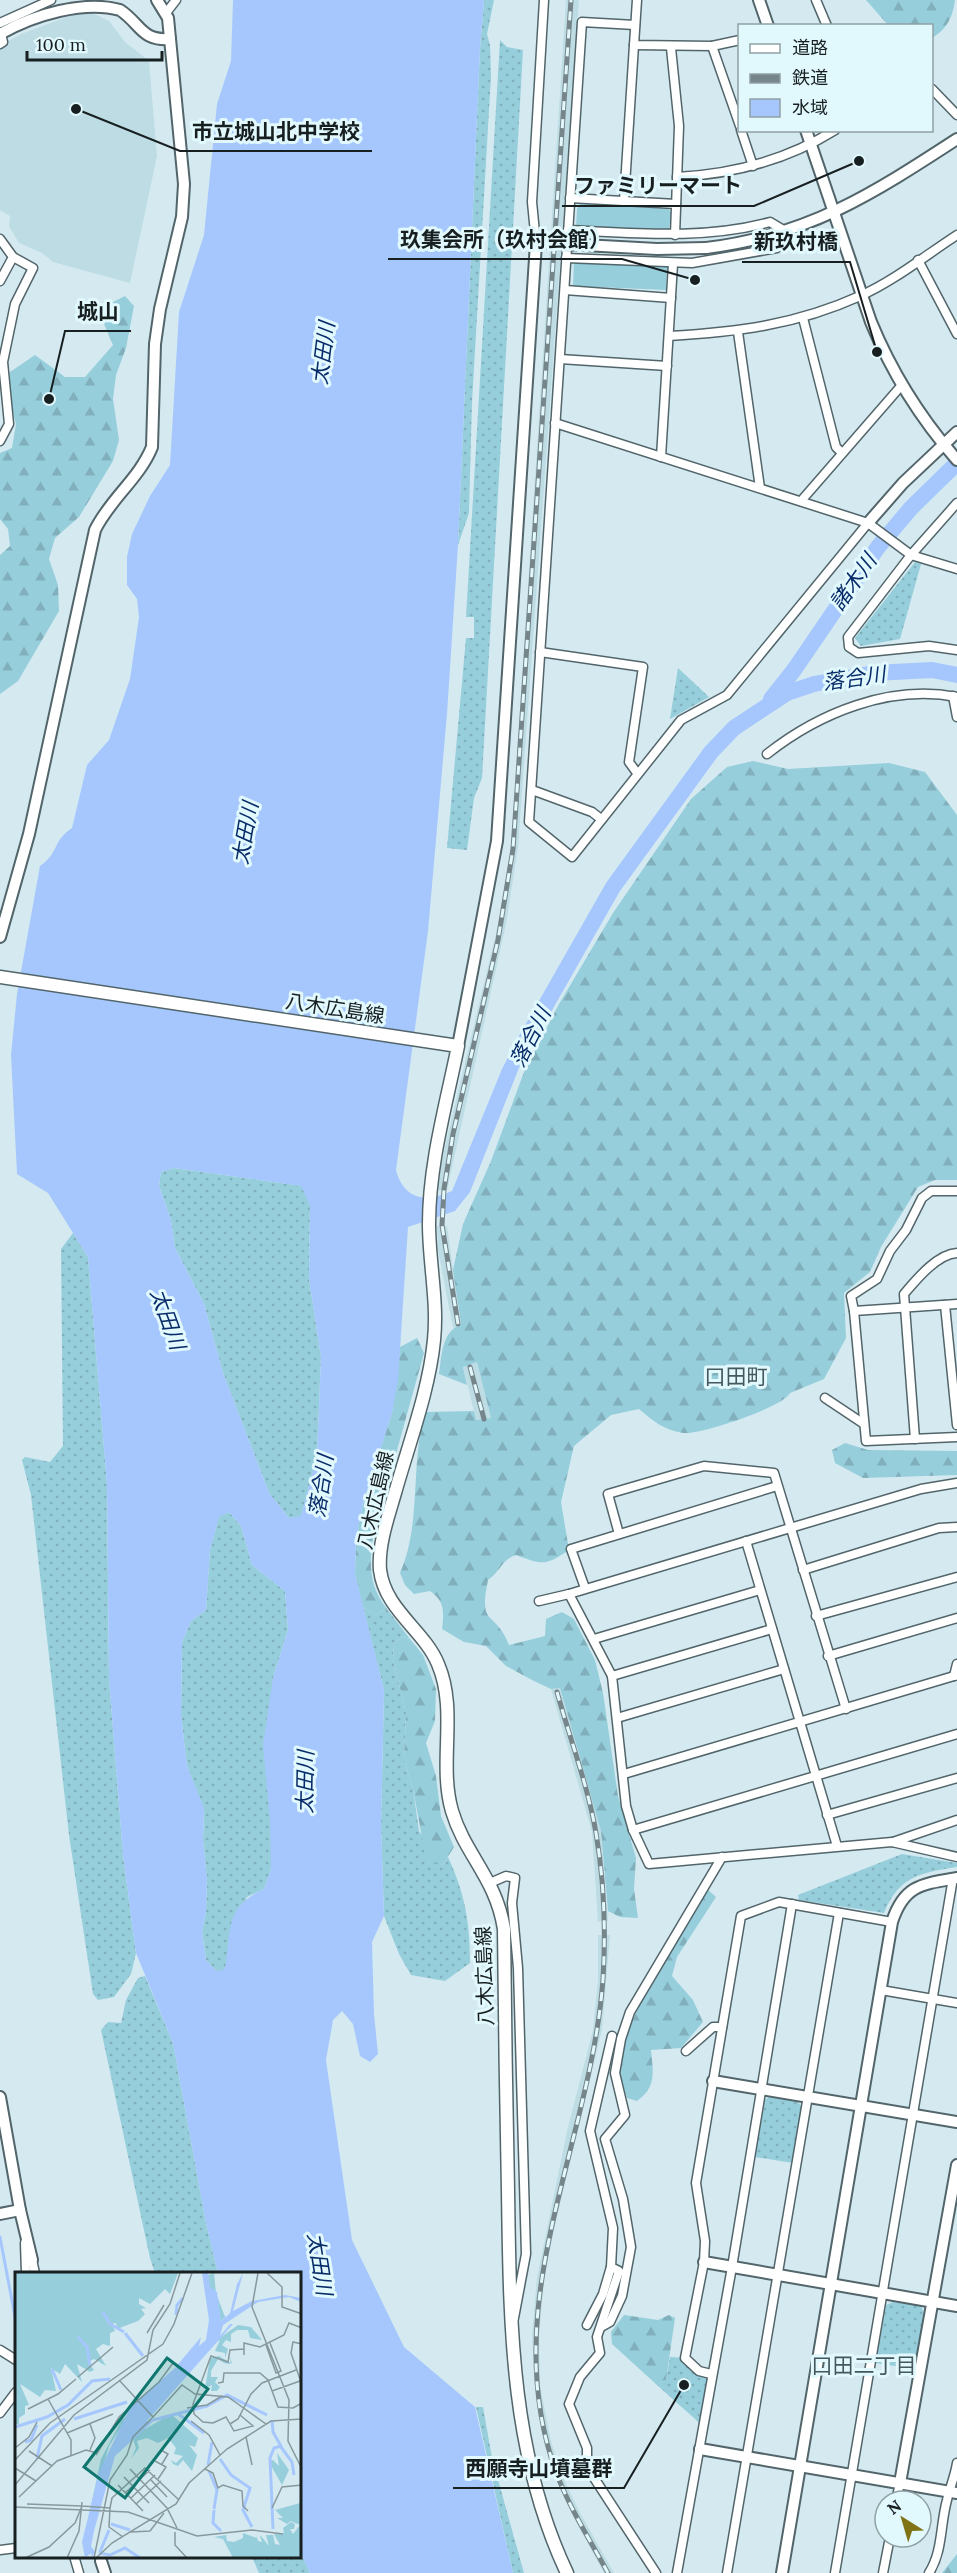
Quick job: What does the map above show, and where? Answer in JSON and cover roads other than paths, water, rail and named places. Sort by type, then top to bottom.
[{"type":"main road","name":"八木広島線","points":[[3,977],[458,1046],[430,1191],[429,1226],[436,1307],[434,1341],[428,1375],[389,1513],[381,1550],[381,1571],[394,1605],[426,1643],[443,1678],[448,1709],[447,1780],[452,1812],[490,1883],[501,1911],[504,1929],[511,2327],[516,2397],[529,2464],[552,2538],[567,2573]]},
{"type":"street","points":[[0,34],[51,0]]},
{"type":"street","points":[[0,34],[56,8],[81,1],[95,0],[122,11],[146,35],[156,40],[170,39]]},
{"type":"street","points":[[0,937],[29,834],[95,530],[103,513],[146,463],[152,447],[155,344],[160,309],[182,217],[184,183],[170,39],[166,13],[157,0]]},
{"type":"street","points":[[166,13],[176,0]]},
{"type":"street","points":[[458,1046],[497,841],[541,243],[532,202],[544,0]]},
{"type":"street","points":[[624,201],[637,0]]},
{"type":"street","points":[[759,0],[767,24]]},
{"type":"street","points":[[816,0],[826,24]]},
{"type":"street","points":[[635,24],[582,22],[529,822],[572,857],[681,720],[727,695],[870,524],[957,432]]},
{"type":"street","points":[[634,45],[671,48],[712,46],[738,40]]},
{"type":"street","points":[[712,46],[738,120]]},
{"type":"street","points":[[671,48],[679,126],[675,235]]},
{"type":"street","points":[[933,90],[957,115]]},
{"type":"street","points":[[742,132],[753,166]]},
{"type":"street","points":[[807,132],[833,214],[883,352],[901,386],[957,460]]},
{"type":"street","points":[[677,177],[706,175],[753,166],[811,145],[832,132]]},
{"type":"street","points":[[541,243],[657,249],[706,248],[785,231],[833,214],[892,181],[957,139]]},
{"type":"street","points":[[570,198],[676,204]]},
{"type":"street","points":[[568,230],[675,235],[714,234],[770,222],[785,231]]},
{"type":"street","points":[[566,258],[673,264],[744,255],[777,248],[785,231]]},
{"type":"street","points":[[669,336],[738,332],[804,318],[862,296],[957,235]]},
{"type":"street","points":[[0,239],[14,257],[33,268],[15,304],[3,362],[9,424],[0,441]]},
{"type":"street","points":[[0,281],[14,257]]},
{"type":"street","points":[[918,260],[956,331]]},
{"type":"street","points":[[661,457],[673,264]]},
{"type":"street","points":[[565,290],[671,298]]},
{"type":"street","points":[[804,318],[836,447],[842,453]]},
{"type":"street","points":[[738,332],[761,479],[760,488]]},
{"type":"street","points":[[560,359],[667,366]]},
{"type":"street","points":[[801,501],[901,386]]},
{"type":"street","points":[[555,423],[870,524],[908,553],[957,569]]},
{"type":"street","points":[[957,503],[908,553],[848,637],[849,647],[858,653],[929,646],[957,650]]},
{"type":"street","points":[[540,652],[643,667],[629,762],[637,773]]},
{"type":"street","points":[[767,754],[813,722],[848,707],[892,698],[955,696],[957,717]]},
{"type":"street","points":[[531,790],[592,812],[601,819]]},
{"type":"street","points":[[957,1191],[931,1191],[922,1198],[906,1230],[890,1251],[877,1279],[851,1296],[866,1441],[957,1437]]},
{"type":"street","points":[[915,1439],[903,1306],[904,1294],[921,1275],[951,1254],[957,1253]]},
{"type":"street","points":[[854,1311],[957,1304]]},
{"type":"street","points":[[945,1305],[954,1353],[957,1425]]},
{"type":"street","points":[[825,1398],[864,1424]]},
{"type":"street","points":[[619,1534],[608,1494],[704,1466],[774,1473],[846,1709]]},
{"type":"street","points":[[539,1601],[921,1489],[957,1483]]},
{"type":"street","points":[[585,1588],[571,1549],[777,1486]]},
{"type":"street","points":[[803,1570],[939,1528],[957,1527]]},
{"type":"street","points":[[746,1541],[837,1846]]},
{"type":"street","points":[[816,1616],[957,1577]]},
{"type":"street","points":[[594,1639],[760,1590]]},
{"type":"street","points":[[569,1594],[612,1677],[626,1806],[633,1830],[650,1864],[892,1842],[957,1820]]},
{"type":"street","points":[[828,1656],[957,1618]]},
{"type":"street","points":[[612,1677],[772,1629]]},
{"type":"street","points":[[624,1774],[955,1678],[957,1664]]},
{"type":"street","points":[[617,1718],[784,1669]]},
{"type":"street","points":[[633,1830],[957,1734]]},
{"type":"street","points":[[827,1815],[957,1778]]},
{"type":"street","points":[[892,1842],[957,1857]]},
{"type":"street","points":[[600,2328],[610,2322],[622,2296],[631,2247],[623,2199],[605,2139],[626,2115],[615,2073],[621,2038],[630,2012],[722,1857]]},
{"type":"street","points":[[490,1883],[506,1876],[515,1878],[512,1903],[518,1968],[526,2254],[519,2304],[511,2327]]},
{"type":"street","points":[[782,2573],[892,1922],[906,1894],[918,1886],[955,1878],[836,2573]]},
{"type":"street","points":[[711,2374],[699,2371],[685,2358],[704,2262],[705,2241],[696,2183],[741,1916],[779,1902],[892,1922]]},
{"type":"street","points":[[677,2573],[732,2267],[792,1904]]},
{"type":"street","points":[[727,2573],[839,1913]]},
{"type":"street","points":[[881,1990],[957,2003]]},
{"type":"street","points":[[686,2051],[712,2027],[722,2026]]},
{"type":"street","points":[[587,2325],[603,2294],[611,2266],[613,2228],[590,2131],[612,2036]]},
{"type":"street","points":[[713,2081],[957,2122]]},
{"type":"street","points":[[0,2097],[20,2210],[35,2272]]},
{"type":"street","points":[[899,2489],[957,2165]]},
{"type":"street","points":[[0,2214],[20,2210]]},
{"type":"street","points":[[24,2224],[26,2272]]},
{"type":"street","points":[[704,2262],[957,2306]]},
{"type":"street","points":[[611,2266],[619,2271],[597,2337],[600,2353],[580,2377],[568,2404],[587,2448],[587,2467],[656,2573]]},
{"type":"street","points":[[0,2350],[15,2359]]},
{"type":"street","points":[[0,2413],[15,2393]]},
{"type":"street","points":[[700,2449],[953,2492]]},
{"type":"street","points":[[929,2573],[938,2559],[957,2463]]},
{"type":"street","points":[[0,2550],[15,2548]]},
{"type":"street","points":[[883,2573],[888,2549]]},
{"type":"street","points":[[75,2558],[79,2573]]},
{"type":"street","points":[[101,2558],[105,2573]]},
{"type":"water","name":"太田川","points":[[233,0],[484,0],[458,545],[447,714],[428,931],[396,1170],[404,1188],[410,1193],[425,1198],[452,1191],[502,1069],[520,1034],[541,1012],[470,1192],[455,1211],[408,1227],[398,1380],[392,1413],[363,1503],[356,1539],[355,1574],[384,1690],[381,1825],[384,1916],[372,1942],[374,2014],[378,2054],[370,2062],[360,2056],[353,2024],[342,2011],[333,2020],[326,2060],[352,2240],[404,2347],[475,2407],[513,2573],[310,2573],[302,2555],[302,2272],[218,2272],[206,2223],[173,2043],[136,1953],[123,1855],[109,1678],[107,1484],[88,1257],[48,1193],[17,1174],[11,1055],[17,994],[40,866],[51,856],[61,837],[72,828],[87,765],[109,740],[130,679],[139,617],[137,599],[127,585],[127,557],[132,534],[150,496],[170,465],[179,312],[204,235],[217,104],[231,61]],"holes":[[[174,1168],[301,1186],[310,1205],[309,1279],[321,1357],[317,1456],[301,1516],[289,1518],[269,1493],[223,1373],[204,1304],[175,1248],[171,1220],[159,1186],[161,1172]],[[229,1512],[241,1526],[252,1565],[285,1591],[288,1630],[273,1678],[263,1745],[270,1820],[271,1869],[264,1889],[251,1896],[235,1913],[225,1969],[216,1971],[206,1960],[202,1932],[206,1911],[207,1879],[203,1841],[204,1808],[187,1766],[181,1715],[182,1642],[191,1621],[206,1610],[210,1550],[219,1517]]]},
{"type":"waterway","name":"諸木川","points":[[771,699],[794,670],[878,547],[911,508],[957,463]]},
{"type":"waterway","name":"落合川","points":[[531,1031],[613,887],[711,752],[734,728],[787,693],[814,684],[874,673],[932,670],[957,675]]},
{"type":"waterway","points":[[0,2237],[15,2317]]},
{"type":"railway","points":[[458,1324],[442,1225],[444,1189],[453,1134],[498,940],[513,849],[571,0]]},
{"type":"railway","points":[[470,1367],[484,1419]]},
{"type":"railway","points":[[557,1692],[593,1815],[603,1887],[604,1961],[595,2041],[552,2225],[541,2286],[536,2347],[540,2409],[556,2472],[573,2511],[608,2573]]},
{"type":"place","name":"市立城山北中学校","points":[[76,109]]},
{"type":"place","name":"ファミリーマート","points":[[859,161]]},
{"type":"place","name":"玖集会所（玖村会館）","points":[[695,280]]},
{"type":"place","name":"新玖村橋","points":[[877,352]]},
{"type":"place","name":"城山","points":[[49,399]]},
{"type":"place","name":"西願寺山墳墓群","points":[[684,2385]]},
{"type":"district","name":"口田町","points":[[736,1376]]},
{"type":"district","name":"口田二丁目","points":[[864,2365]]}]
